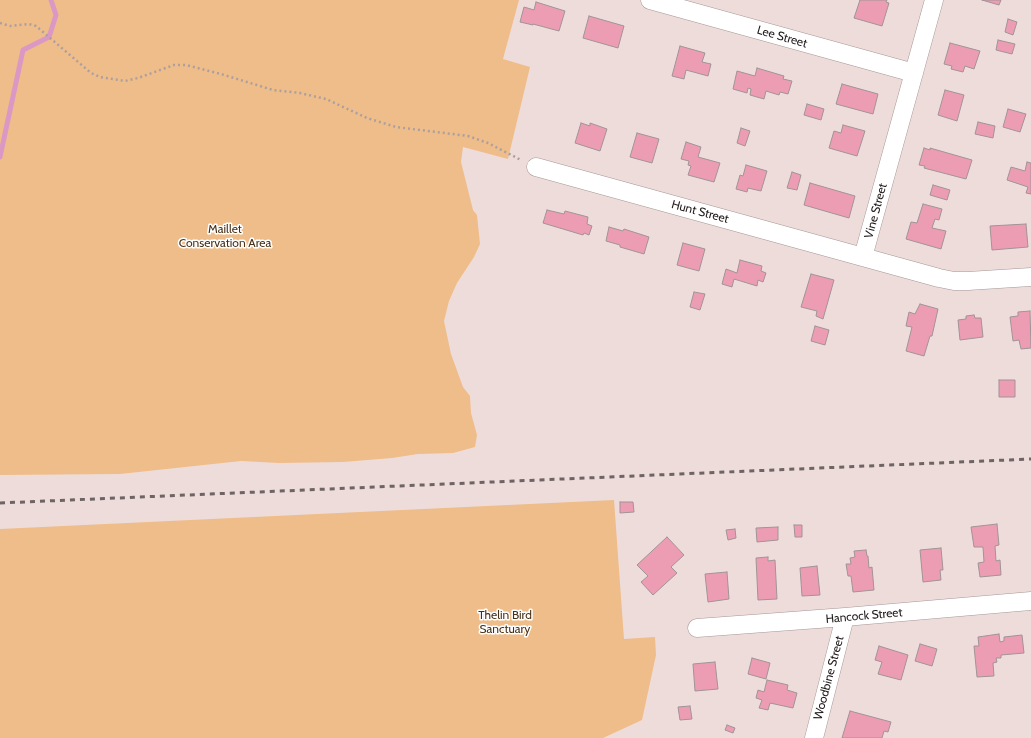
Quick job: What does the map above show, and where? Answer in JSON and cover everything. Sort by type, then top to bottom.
[{"type":"street","name":"Lee Street","points":[[650,0],[914,73]]},
{"type":"street","name":"Vine Street","points":[[863,257],[934,0]]},
{"type":"street","name":"Hunt Street","points":[[536,167],[863,257]]},
{"type":"street","points":[[863,257],[954,281],[985,281],[1031,277]]},
{"type":"street","name":"Hancock Street","points":[[697,628],[1031,601]]},
{"type":"street","name":"Woodbine Street","points":[[814,738],[845,617]]},
{"type":"path","points":[[0,22],[10,26],[29,24],[36,26],[92,73],[100,77],[125,81],[174,65],[186,66],[221,74],[273,90],[300,93],[326,99],[367,118],[396,127],[468,136],[488,143],[536,167]]},
{"type":"green space","name":"Maillet Conservation Area","points":[[0,0],[519,0],[503,59],[530,67],[508,159],[463,147],[461,162],[473,210],[477,215],[480,244],[474,257],[457,283],[449,301],[444,321],[451,354],[463,387],[470,396],[471,413],[477,435],[475,447],[453,453],[418,454],[392,458],[343,462],[279,463],[241,461],[120,474],[0,475]]},
{"type":"green space","name":"Thelin Bird Sanctuary","points":[[614,500],[624,639],[655,637],[656,655],[642,720],[603,738],[0,738],[0,529]]},
{"type":"building","points":[[860,0],[887,0],[886,2],[889,3],[882,26],[854,18]]},
{"type":"building","points":[[982,0],[1001,0],[999,5]]},
{"type":"building","points":[[536,2],[565,11],[559,31],[520,22],[524,7],[534,10]]},
{"type":"building","points":[[589,16],[624,26],[618,48],[583,38]]},
{"type":"building","points":[[1008,19],[1017,22],[1013,35],[1005,32]]},
{"type":"building","points":[[998,40],[1015,44],[1012,54],[996,50]]},
{"type":"building","points":[[950,43],[980,51],[974,69],[965,66],[963,72],[951,69],[952,66],[944,64]]},
{"type":"building","points":[[680,46],[705,53],[702,62],[711,64],[708,76],[686,70],[684,79],[672,76]]},
{"type":"building","points":[[757,68],[784,76],[783,79],[792,81],[788,94],[780,92],[779,95],[766,91],[764,99],[750,95],[751,89],[748,88],[747,93],[733,89],[737,71],[755,76]]},
{"type":"building","points":[[842,84],[878,94],[873,114],[836,104]]},
{"type":"building","points":[[945,90],[964,95],[957,121],[938,115]]},
{"type":"building","points":[[807,104],[824,109],[821,120],[804,115]]},
{"type":"building","points":[[1008,109],[1026,114],[1020,132],[1003,127]]},
{"type":"building","points":[[978,122],[995,126],[993,138],[975,134]]},
{"type":"building","points":[[581,123],[590,126],[590,123],[607,129],[600,151],[575,143]]},
{"type":"building","points":[[843,125],[865,131],[857,156],[829,148],[834,131],[841,133]]},
{"type":"building","points":[[741,128],[750,131],[745,146],[737,143]]},
{"type":"building","points":[[637,133],[659,139],[652,163],[630,157]]},
{"type":"building","points":[[686,142],[701,147],[698,157],[720,163],[714,182],[688,175],[691,166],[688,165],[689,161],[681,159]]},
{"type":"building","points":[[924,148],[930,150],[930,148],[972,160],[966,179],[924,168],[925,166],[919,165]]},
{"type":"building","points":[[1027,162],[1031,163],[1031,194],[1026,193],[1028,187],[1007,180],[1011,167],[1025,171]]},
{"type":"building","points":[[746,165],[767,171],[761,191],[748,188],[747,192],[736,189],[740,175],[743,176]]},
{"type":"building","points":[[792,172],[801,175],[797,190],[787,188]]},
{"type":"building","points":[[810,183],[855,196],[849,218],[804,205]]},
{"type":"building","points":[[933,185],[950,190],[947,200],[930,195]]},
{"type":"building","points":[[923,204],[942,209],[939,220],[935,219],[932,228],[946,231],[941,249],[906,239],[911,222],[917,223]]},
{"type":"building","points":[[547,210],[564,214],[565,211],[588,217],[587,224],[592,226],[589,235],[584,233],[583,235],[543,223]]},
{"type":"building","points":[[1026,224],[1028,247],[992,250],[990,226]]},
{"type":"building","points":[[609,227],[623,231],[624,229],[649,237],[644,254],[606,241]]},
{"type":"building","points":[[683,243],[705,249],[699,271],[677,265]]},
{"type":"building","points":[[740,260],[762,266],[761,271],[766,273],[763,282],[758,280],[757,286],[734,279],[732,287],[722,284],[726,269],[737,273]]},
{"type":"building","points":[[811,274],[834,280],[823,319],[816,316],[817,311],[801,307]]},
{"type":"building","points":[[694,292],[705,294],[700,310],[690,307]]},
{"type":"building","points":[[920,304],[938,309],[932,336],[930,336],[924,356],[906,351],[912,327],[906,326],[909,312],[915,314]]},
{"type":"building","points":[[1030,311],[1031,348],[1021,349],[1019,340],[1013,341],[1010,317],[1018,316],[1018,312]]},
{"type":"building","points":[[974,315],[975,318],[981,318],[983,337],[960,340],[958,320],[966,319],[966,316]]},
{"type":"building","points":[[815,326],[829,330],[825,345],[811,341]]},
{"type":"building","points":[[999,380],[1015,380],[1015,397],[999,397]]},
{"type":"building","points":[[620,502],[633,502],[634,512],[620,513]]},
{"type":"building","points":[[997,524],[999,545],[995,546],[996,561],[1000,560],[1001,575],[980,577],[978,563],[984,562],[983,547],[974,547],[971,527]]},
{"type":"building","points":[[794,525],[802,525],[802,537],[795,537]]},
{"type":"building","points":[[778,527],[778,540],[757,542],[756,528]]},
{"type":"building","points":[[735,529],[736,538],[728,540],[726,530]]},
{"type":"building","points":[[667,537],[684,555],[671,567],[677,573],[653,595],[641,582],[648,576],[637,565]]},
{"type":"building","points":[[941,548],[943,570],[940,570],[941,580],[923,582],[920,550]]},
{"type":"building","points":[[866,550],[869,568],[872,567],[874,590],[853,592],[851,576],[848,576],[846,564],[851,564],[850,558],[855,557],[854,551]]},
{"type":"building","points":[[768,557],[768,561],[775,560],[777,599],[758,600],[756,558]]},
{"type":"building","points":[[817,566],[820,595],[802,596],[800,568]]},
{"type":"building","points":[[727,572],[729,599],[708,602],[705,574]]},
{"type":"building","points":[[999,634],[1000,642],[1004,641],[1004,637],[1022,635],[1024,653],[1001,655],[1001,658],[996,658],[997,662],[993,663],[994,676],[977,677],[974,646],[979,646],[978,637]]},
{"type":"building","points":[[920,644],[937,649],[932,666],[915,661]]},
{"type":"building","points":[[879,646],[908,655],[901,680],[878,674],[882,662],[875,660]]},
{"type":"building","points":[[752,658],[770,663],[766,679],[748,674]]},
{"type":"building","points":[[715,662],[718,689],[695,691],[693,664]]},
{"type":"building","points":[[767,680],[788,685],[787,690],[797,693],[793,708],[770,703],[768,710],[759,708],[762,700],[756,698],[758,690],[764,692]]},
{"type":"building","points":[[690,706],[692,719],[680,720],[678,707]]},
{"type":"building","points":[[850,711],[891,722],[888,732],[884,731],[882,738],[842,738]]},
{"type":"building","points":[[727,725],[735,728],[733,733],[725,730]]},
{"type":"waterway","points":[[0,157],[23,50],[49,37],[56,15],[51,0]]},
{"type":"railway","points":[[0,503],[1031,459]]}]
